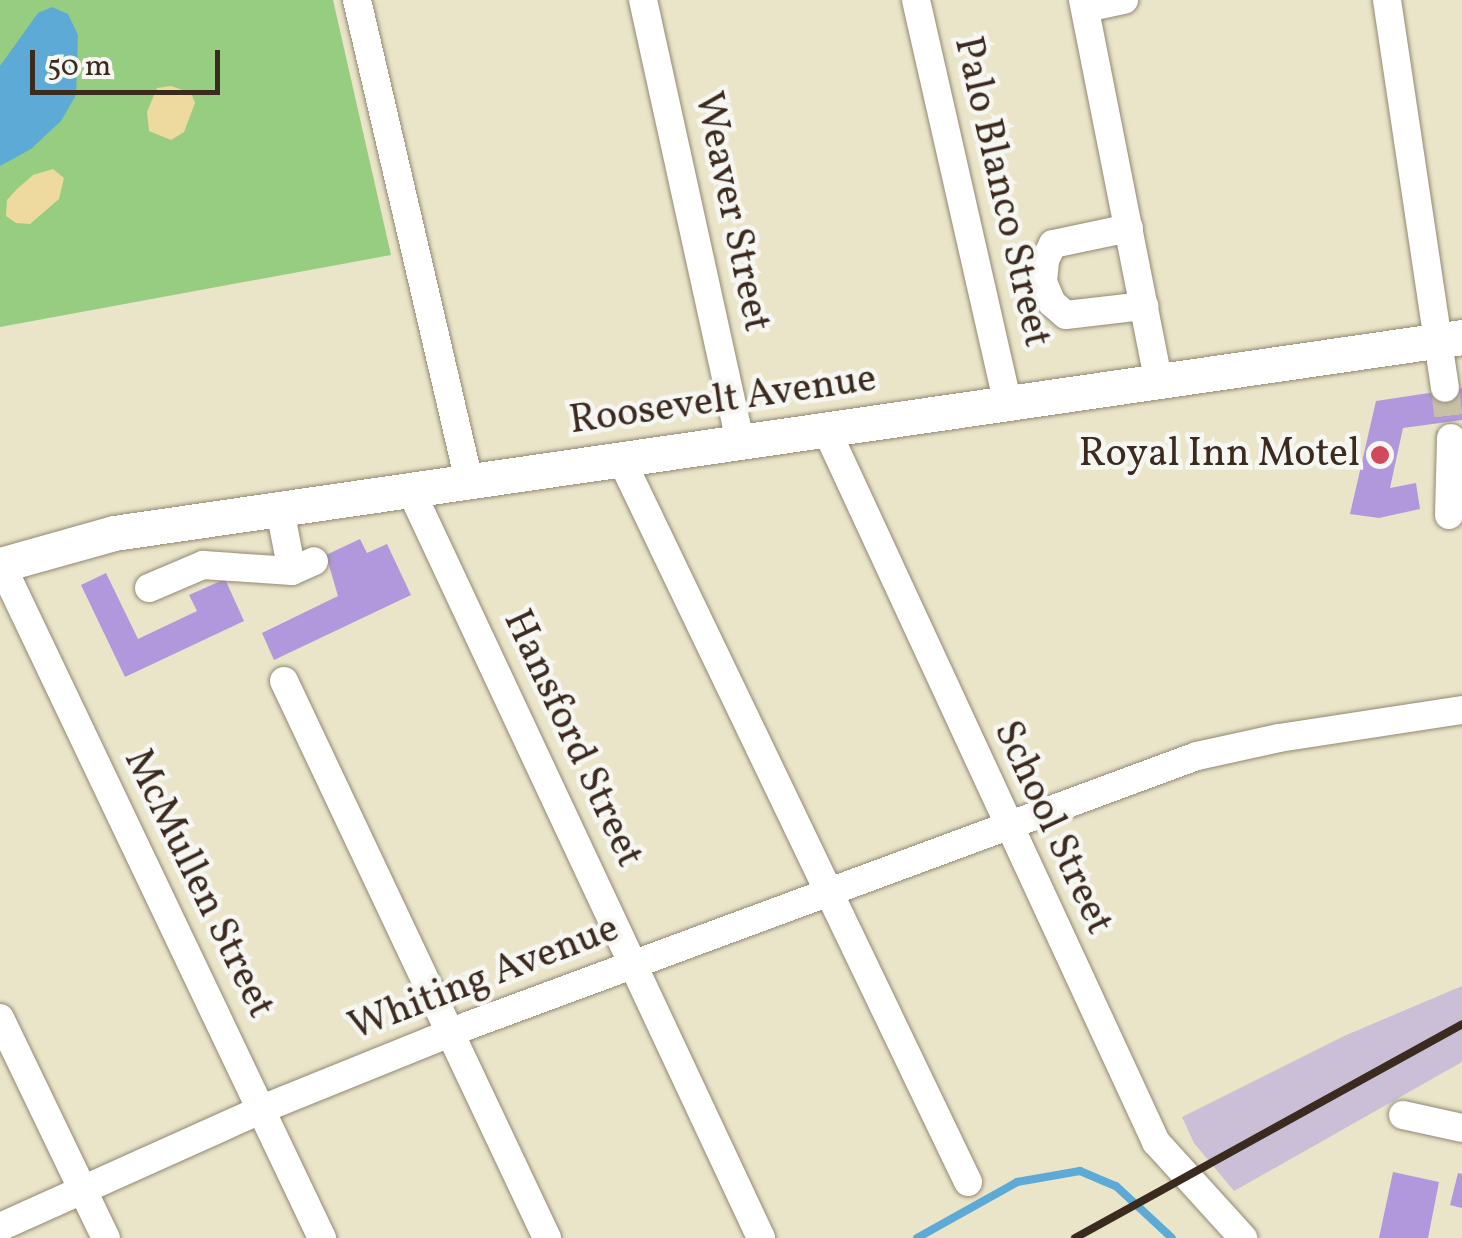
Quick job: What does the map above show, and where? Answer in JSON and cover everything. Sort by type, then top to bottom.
[{"type":"main road","name":"Roosevelt Avenue","points":[[1,565],[114,533],[1448,339]]},
{"type":"street","points":[[357,0],[469,482]]},
{"type":"street","name":"Weaver Street","points":[[643,0],[740,440]]},
{"type":"street","name":"Palo Blanco Street","points":[[916,0],[1007,401]]},
{"type":"street","points":[[1124,0],[1085,4],[1158,379]]},
{"type":"street","points":[[1387,0],[1448,339],[1445,388]]},
{"type":"street","points":[[1129,228],[1053,244],[1045,260],[1043,282],[1052,303],[1066,315],[1144,306]]},
{"type":"street","name":"School Street","points":[[826,429],[1156,1142],[1243,1238]]},
{"type":"street","points":[[1449,515],[1451,438]]},
{"type":"street","points":[[620,458],[968,1182]]},
{"type":"street","name":"Hansford Street","points":[[412,491],[762,1238]]},
{"type":"street","points":[[149,588],[204,565],[303,566],[280,510]]},
{"type":"street","name":"McMullen Street","points":[[1,565],[322,1238]]},
{"type":"street","points":[[284,681],[547,1238]]},
{"type":"street","name":"Whiting Avenue","points":[[0,1227],[262,1110],[451,1033],[1197,756],[1280,738],[1462,710]]},
{"type":"street","points":[[0,1018],[106,1238]]},
{"type":"street","points":[[1402,1115],[1462,1128]]},
{"type":"shaded area","points":[[1462,986],[1462,1062],[1234,1191],[1194,1143],[1182,1117],[1344,1036]]},
{"type":"green space","points":[[0,0],[333,0],[391,255],[0,327]]},
{"type":"sand","points":[[171,86],[191,93],[195,103],[184,132],[171,140],[149,131],[147,112],[157,88]]},
{"type":"sand","points":[[53,169],[64,178],[59,199],[30,224],[16,223],[6,216],[7,200],[17,189],[33,175]]},
{"type":"water","points":[[52,7],[68,14],[78,35],[76,95],[61,121],[31,149],[0,166],[0,66],[38,13]]},
{"type":"building","name":"Royal Inn Motel","points":[[1462,388],[1462,420],[1403,428],[1390,488],[1416,483],[1420,509],[1379,518],[1350,514],[1376,401]]},
{"type":"building","points":[[360,539],[367,553],[387,544],[411,595],[274,660],[262,633],[338,596],[326,555]]},
{"type":"building","points":[[106,573],[138,639],[197,611],[189,595],[225,579],[244,621],[125,677],[81,585]]},
{"type":"building","points":[[1393,1172],[1439,1182],[1428,1238],[1379,1238]]},
{"type":"building","points":[[1458,1173],[1462,1174],[1462,1208],[1450,1205]]},
{"type":"waterway","points":[[917,1238],[1017,1182],[1080,1171],[1116,1186],[1172,1238]]},
{"type":"tunnel","points":[[1445,388],[1451,438]]},
{"type":"railway","points":[[1075,1238],[1462,1024]]},
{"type":"place","name":"Royal Inn Motel","points":[[1380,455]]}]
